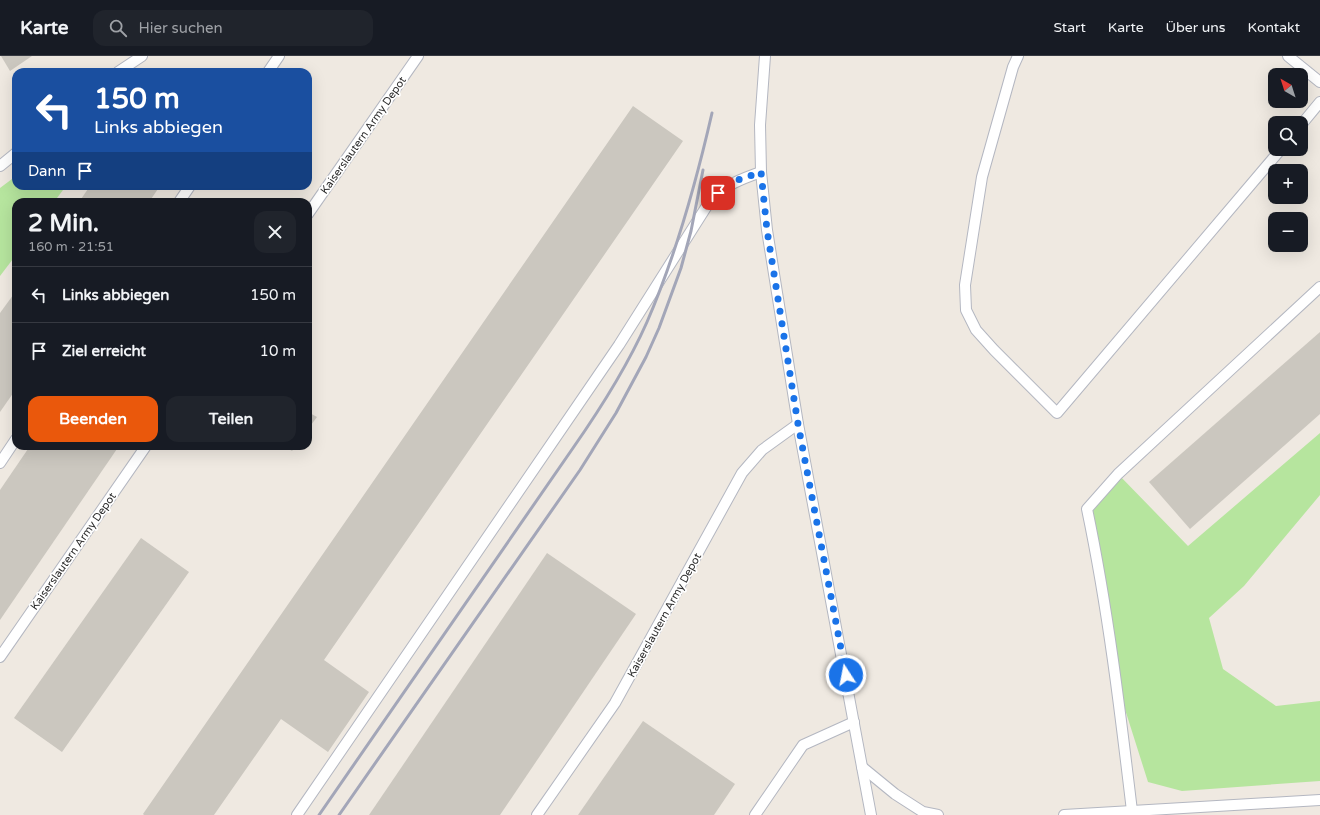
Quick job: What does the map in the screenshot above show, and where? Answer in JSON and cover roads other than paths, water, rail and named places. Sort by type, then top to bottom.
[{"type":"lane","points":[[124,68],[142,56]]},
{"type":"lane","points":[[271,68],[279,56]]},
{"type":"lane","name":"Kaiserslautern Army Depot","points":[[312,208],[418,56]]},
{"type":"lane","points":[[765,56],[760,125],[761,172],[767,230],[798,424],[871,815]]},
{"type":"lane","points":[[1018,56],[1013,67],[982,177],[965,285],[966,310],[976,330],[1057,413],[1274,156]]},
{"type":"lane","points":[[1288,56],[1320,82]]},
{"type":"lane","points":[[1308,117],[1320,102]]},
{"type":"lane","points":[[0,166],[12,156]]},
{"type":"lane","points":[[297,815],[620,345],[710,201],[718,193],[735,181],[761,172]]},
{"type":"lane","points":[[1132,811],[1117,684],[1087,509],[1118,474],[1320,287]]},
{"type":"lane","name":"Kaiserslautern Army Depot","points":[[538,815],[615,703],[742,473],[762,450],[798,424]]},
{"type":"lane","points":[[0,463],[12,445]]},
{"type":"lane","name":"Kaiserslautern Army Depot","points":[[0,657],[143,450]]},
{"type":"lane","points":[[755,815],[803,745],[854,722]]},
{"type":"lane","points":[[862,767],[900,797],[923,812],[938,815]]},
{"type":"lane","points":[[1064,815],[1320,800]]},
{"type":"railway","points":[[319,815],[583,433],[622,371],[647,322],[667,271],[692,192],[712,113]]},
{"type":"railway","points":[[339,815],[580,470],[616,413],[646,357],[659,328],[681,268],[691,231],[703,170]]}]
